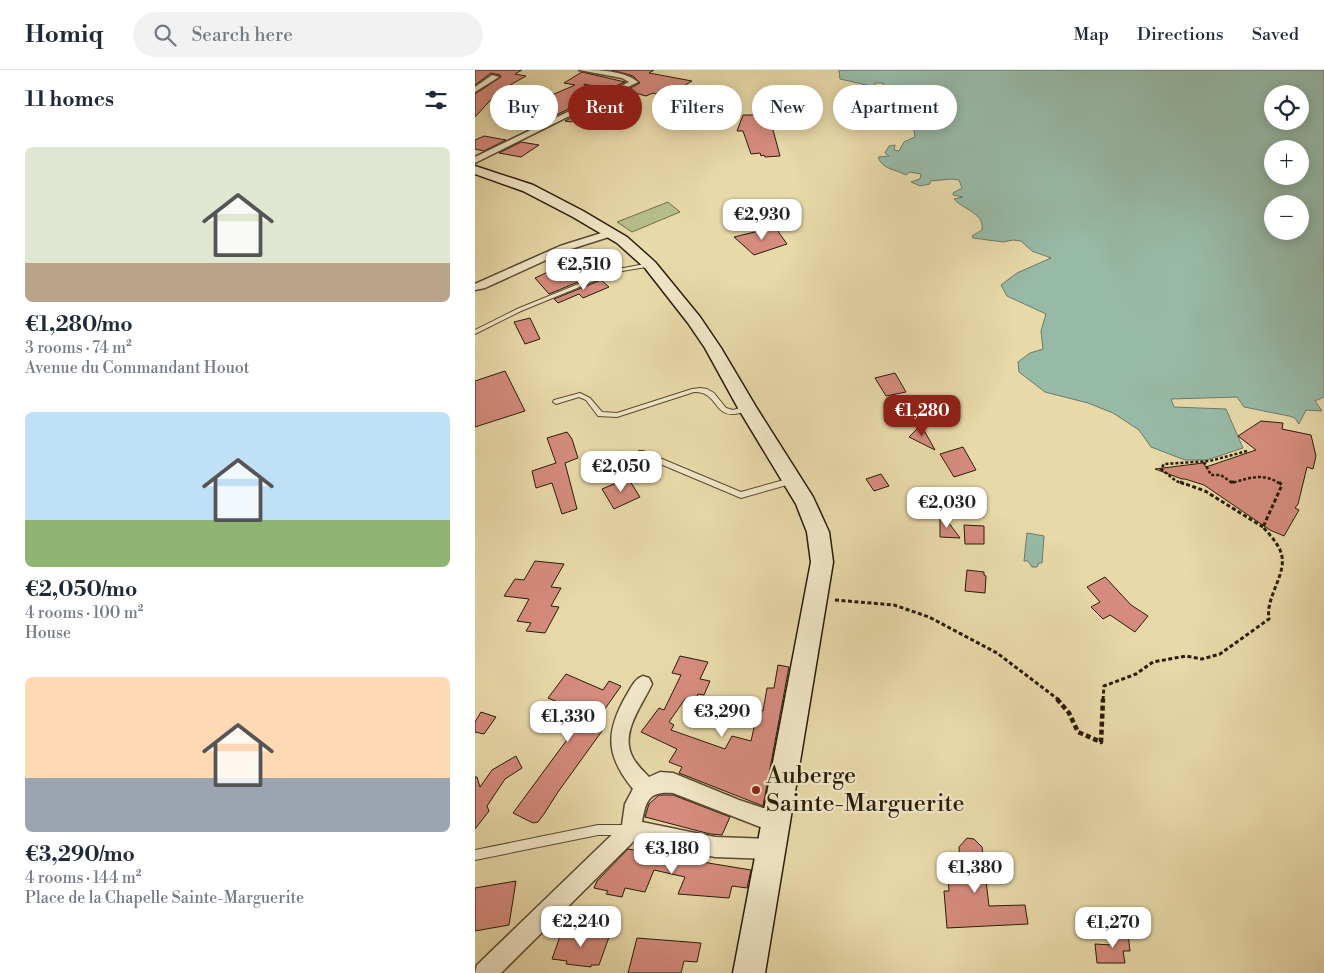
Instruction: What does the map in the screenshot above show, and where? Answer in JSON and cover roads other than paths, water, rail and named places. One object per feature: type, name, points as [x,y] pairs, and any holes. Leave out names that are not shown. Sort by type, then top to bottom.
[{"type":"main road","points":[[475,168],[528,188],[605,230],[635,250],[650,265],[694,320],[713,348],[815,520],[819,532],[822,562],[817,598],[749,973]]},
{"type":"street","points":[[583,70],[624,76],[634,82],[628,85]]},
{"type":"street","points":[[475,80],[492,80],[475,90]]},
{"type":"street","points":[[475,168],[568,118]]},
{"type":"street","points":[[475,282],[605,230]]},
{"type":"street","points":[[475,287],[605,230]]},
{"type":"street","points":[[643,684],[621,723],[619,735],[621,752],[626,764],[645,788]]},
{"type":"street","points":[[485,973],[631,830],[635,804],[645,788],[660,782],[673,783],[739,810],[763,818],[776,818]]},
{"type":"street","points":[[631,830],[715,847],[770,849]]},
{"type":"lane","points":[[475,332],[519,310],[615,271],[650,265]]},
{"type":"lane","points":[[556,402],[580,395],[588,399],[600,414],[617,415],[693,390],[703,389],[709,392],[724,410],[733,412],[747,408]]},
{"type":"lane","points":[[641,453],[741,495],[793,480]]},
{"type":"lane","points":[[475,855],[598,830],[631,830]]},
{"type":"place","name":"Auberge Sainte-Marguerite","points":[[756,790]]}]
